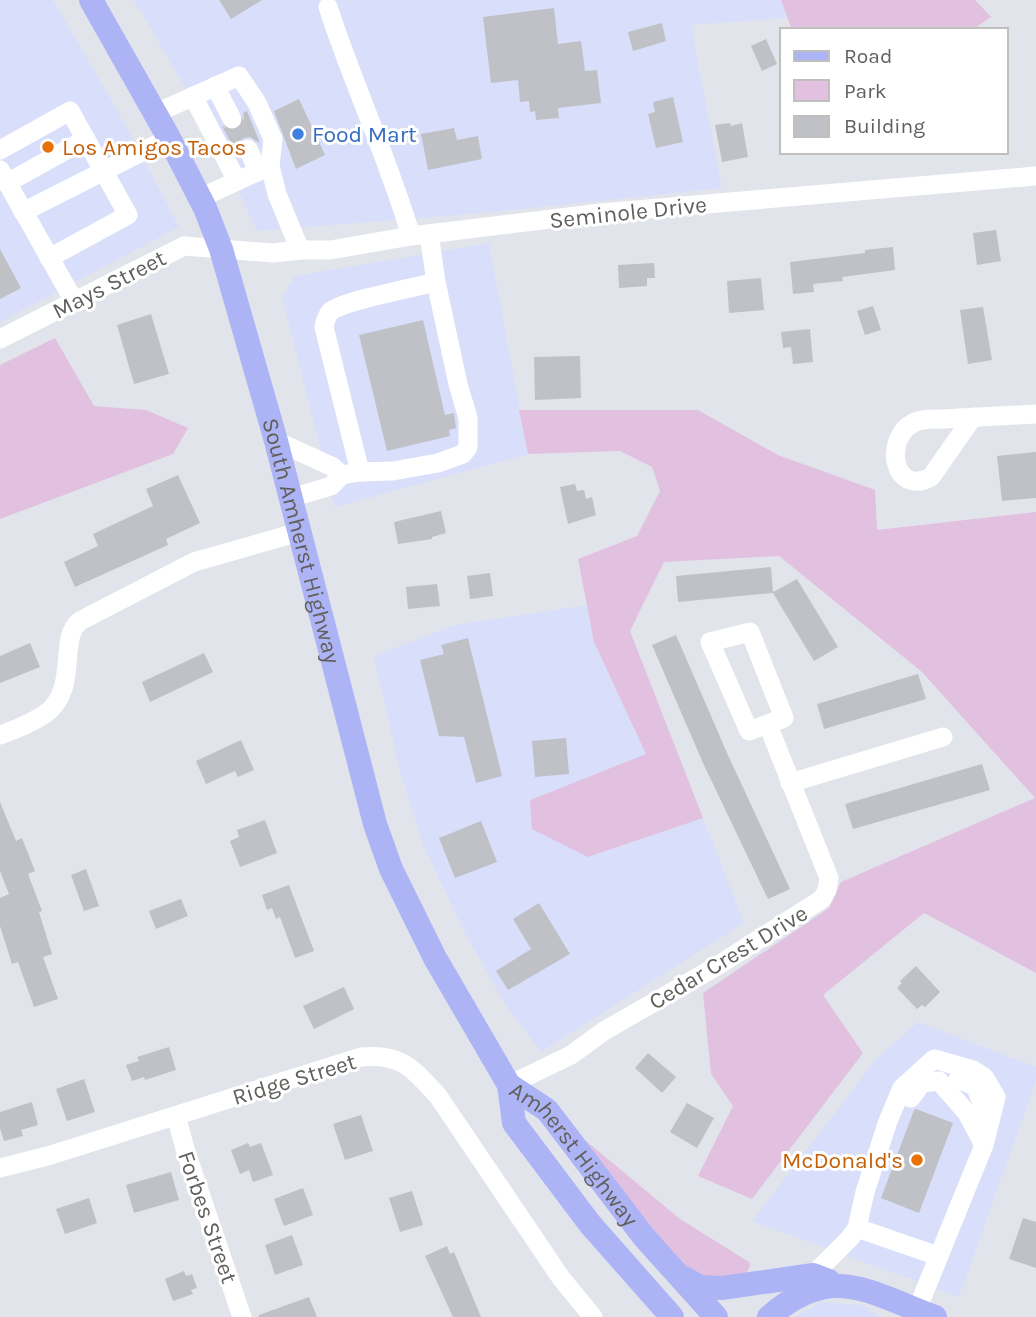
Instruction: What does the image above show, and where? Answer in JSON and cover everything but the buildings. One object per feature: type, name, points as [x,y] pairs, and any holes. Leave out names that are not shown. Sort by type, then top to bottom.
[{"type":"main road","name":"South Amherst Highway","points":[[91,0],[156,113],[200,198],[221,249],[276,441],[375,824],[391,869],[435,958],[509,1085]]},
{"type":"main road","name":"Amherst Highway","points":[[509,1085],[547,1110],[602,1184],[716,1317]]},
{"type":"main road","name":"Amherst Highway","points":[[509,1085],[514,1123],[590,1224],[671,1317]]},
{"type":"main road","points":[[674,1271],[700,1287],[811,1282],[858,1287],[926,1314]]},
{"type":"main road","points":[[769,1317],[811,1282]]},
{"type":"street","points":[[276,441],[351,473],[393,471],[438,463],[463,454],[468,447],[468,418],[436,282],[420,235],[396,185],[342,50],[328,7]]},
{"type":"street","points":[[156,113],[239,75],[257,103],[273,139],[264,168],[200,198]]},
{"type":"street","points":[[215,86],[232,119]]},
{"type":"street","points":[[193,96],[237,181]]},
{"type":"street","points":[[0,150],[70,111],[128,215],[49,258]]},
{"type":"street","points":[[23,212],[169,138]]},
{"type":"street","points":[[74,302],[3,176],[86,139]]},
{"type":"street","points":[[248,149],[264,168],[300,250]]},
{"type":"street","name":"Seminole Drive","points":[[221,249],[273,253],[330,250],[420,235],[607,213],[1036,176]]},
{"type":"street","name":"Mays Street","points":[[0,339],[184,247],[221,249]]},
{"type":"street","points":[[351,473],[324,327],[328,314],[334,309],[354,303],[436,282]]},
{"type":"street","points":[[973,417],[1036,414]]},
{"type":"street","points":[[291,498],[331,486],[351,473]]},
{"type":"street","points":[[0,735],[45,714],[57,701],[65,685],[71,634],[80,621],[194,562],[299,531]]},
{"type":"street","points":[[750,632],[784,718],[768,725],[749,731],[710,642],[750,632]]},
{"type":"street","name":"Cedar Crest Drive","points":[[509,1085],[571,1055],[604,1031],[717,966],[822,899],[829,878],[768,725]]},
{"type":"street","points":[[790,783],[943,737]]},
{"type":"street","name":"Ridge Street","points":[[0,1168],[51,1155],[361,1057],[376,1056],[400,1061],[420,1076],[438,1096],[561,1278],[593,1317]]},
{"type":"street","points":[[811,1282],[857,1228],[888,1121],[902,1088],[934,1059],[973,1070],[984,1077],[996,1097],[938,1256],[926,1314]]},
{"type":"street","points":[[862,1206],[877,1194],[910,1099],[922,1083],[939,1081],[967,1113],[980,1138]]},
{"type":"street","name":"Forbes Street","points":[[176,1116],[242,1317]]},
{"type":"street","points":[[857,1228],[938,1256]]},
{"type":"shaded area","points":[[0,0],[53,0],[120,115],[179,227],[0,322]]},
{"type":"shaded area","points":[[134,0],[781,0],[787,18],[691,25],[722,188],[483,213],[257,231],[227,166]]},
{"type":"shaded area","points":[[489,243],[528,454],[335,507],[282,297],[295,276]]},
{"type":"shaded area","points":[[587,605],[594,642],[647,755],[530,800],[588,857],[703,818],[744,923],[541,1052],[505,1004],[465,933],[423,845],[400,771],[374,656],[455,625]]},
{"type":"shaded area","points":[[918,1022],[1036,1067],[1036,1081],[959,1297],[752,1221],[877,1058]]},
{"type":"shaded area","points":[[822,1302],[862,1305],[881,1317],[794,1317]]},
{"type":"green space","points":[[781,0],[975,0],[991,17],[975,28],[791,28]]},
{"type":"green space","points":[[55,338],[94,406],[146,410],[188,428],[173,454],[0,519],[0,365]]},
{"type":"green space","points":[[519,410],[698,410],[778,455],[875,490],[877,530],[1036,512],[1036,973],[924,913],[823,995],[863,1053],[752,1199],[698,1176],[733,1106],[711,1074],[703,993],[829,908],[841,882],[1035,798],[922,672],[779,556],[664,562],[630,631],[703,818],[588,857],[532,829],[530,800],[646,754],[594,642],[578,559],[637,536],[660,491],[652,467],[620,451],[528,454]]},
{"type":"green space","points":[[585,1140],[680,1219],[749,1262],[746,1274],[739,1279],[693,1276],[650,1226]]},
{"type":"tunnel","points":[[232,119],[248,149]]},
{"type":"place","name":"Food Mart","points":[[298,134]]},
{"type":"place","name":"Los Amigos Tacos","points":[[48,147]]},
{"type":"place","name":"McDonald's","points":[[917,1160]]}]
